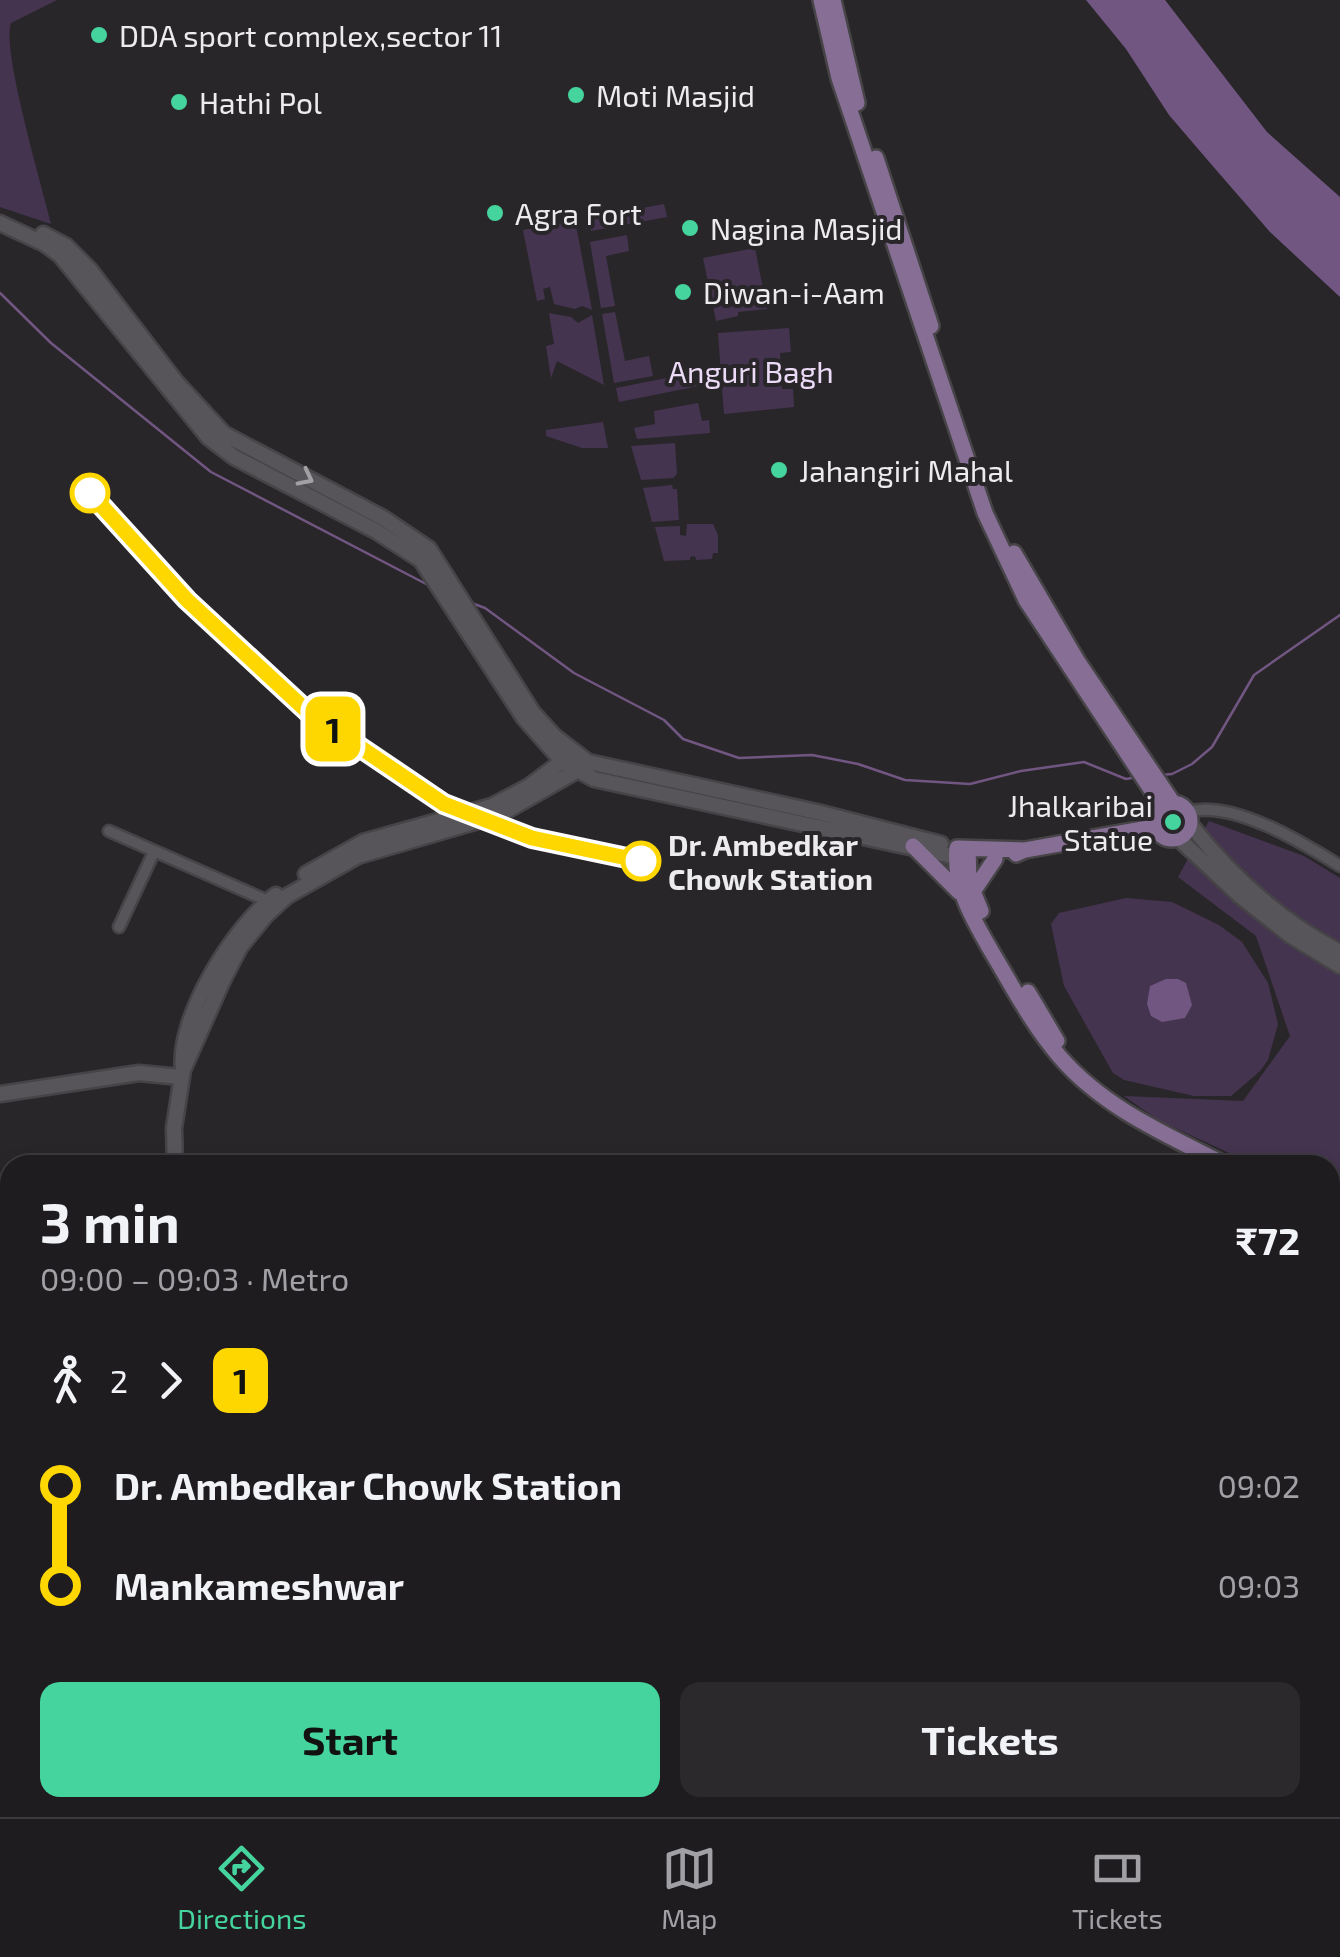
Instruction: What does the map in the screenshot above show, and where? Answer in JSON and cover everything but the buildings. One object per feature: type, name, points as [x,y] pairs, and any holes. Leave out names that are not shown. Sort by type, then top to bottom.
[{"type":"main road","points":[[821,0],[838,78],[985,513],[1026,600],[1167,805],[1188,818],[1250,890],[1290,922],[1340,952]]},
{"type":"main road","points":[[833,0],[858,109],[988,496],[1029,580],[1139,765]]},
{"type":"main road","points":[[0,214],[66,246],[90,270],[220,438]]},
{"type":"main road","points":[[0,222],[45,244],[60,256],[198,426],[429,550],[439,574],[539,736],[545,755],[538,780]]},
{"type":"main road","points":[[487,653],[568,758]]},
{"type":"main road","points":[[539,736],[602,780],[913,846],[994,858],[1154,827]]},
{"type":"main road","points":[[175,1155],[181,1054],[206,988],[249,919],[268,901],[362,842],[492,806],[568,758]]},
{"type":"main road","points":[[182,1073],[240,948],[287,896],[358,856],[489,818],[534,798],[582,767],[836,816],[962,853],[1025,850]]},
{"type":"main road","points":[[534,798],[602,780]]},
{"type":"main road","points":[[1167,805],[1154,815],[1154,827],[1161,836],[1178,838],[1191,847],[1240,896],[1291,936],[1340,966]]},
{"type":"main road","points":[[1178,838],[1188,818]]},
{"type":"main road","points":[[913,846],[967,894],[1072,1071],[1139,1121],[1206,1155]]},
{"type":"main road","points":[[962,853],[967,894]]},
{"type":"main road","points":[[967,894],[994,858]]},
{"type":"main road","points":[[0,1094],[138,1073],[182,1073]]},
{"type":"street","points":[[1188,818],[1218,810],[1272,828],[1340,866]]},
{"type":"street","points":[[110,832],[268,901]]},
{"type":"street","points":[[119,927],[154,852]]},
{"type":"green space","points":[[0,0],[57,0],[11,23],[10,38],[17,89],[51,224],[0,207]]},
{"type":"green space","points":[[664,204],[667,217],[591,231],[588,218]]},
{"type":"green space","points":[[575,220],[592,310],[554,304],[550,287],[543,289],[545,299],[537,301],[523,230]]},
{"type":"green space","points":[[627,235],[629,251],[606,256],[615,306],[601,308],[590,242]]},
{"type":"green space","points":[[755,248],[767,309],[738,312],[738,316],[716,321],[703,258]]},
{"type":"green space","points":[[615,312],[625,361],[649,356],[653,376],[614,383],[602,314]]},
{"type":"green space","points":[[549,313],[571,317],[578,323],[592,315],[604,385],[557,361],[551,378],[546,346],[554,344]]},
{"type":"green space","name":"Anguri Bagh","points":[[789,328],[791,352],[780,353],[782,389],[793,389],[794,407],[724,414],[718,333]]},
{"type":"green space","points":[[697,372],[699,386],[619,402],[616,388]]},
{"type":"green space","points":[[698,403],[702,421],[709,420],[710,433],[637,439],[634,428],[655,424],[654,411]]},
{"type":"green space","points":[[603,422],[608,448],[582,448],[546,436],[546,430]]},
{"type":"green space","points":[[675,443],[677,474],[673,478],[641,480],[631,446]]},
{"type":"green space","points":[[672,485],[677,489],[679,520],[652,522],[643,488]]},
{"type":"green space","points":[[687,524],[713,524],[718,535],[718,553],[713,553],[712,559],[696,560],[695,556],[690,560],[664,561],[655,527],[680,526],[680,535],[686,536]]},
{"type":"green space","points":[[1209,821],[1304,856],[1340,878],[1340,1155],[1233,1155],[1158,1120],[1124,1096],[1243,1101],[1290,1036],[1256,936],[1178,877]]},
{"type":"green space","points":[[1126,898],[1172,902],[1219,925],[1242,942],[1268,983],[1278,1024],[1268,1060],[1231,1096],[1194,1096],[1124,1080],[1113,1073],[1064,986],[1051,924],[1059,913]]},
{"type":"shaded area","points":[[1086,0],[1165,0],[1267,132],[1340,197],[1340,297],[1270,232],[1169,115],[1126,49]]},
{"type":"shaded area","points":[[1166,979],[1186,983],[1192,1005],[1185,1018],[1162,1022],[1151,1016],[1147,1004],[1150,986]]},
{"type":"waterway","points":[[0,293],[51,343],[211,472],[430,586]]},
{"type":"waterway","points":[[469,602],[485,608],[574,673],[664,720],[683,739],[739,758],[812,755],[858,764],[905,780],[970,784],[1021,771],[1084,762],[1126,779],[1137,777]]},
{"type":"waterway","points":[[1160,775],[1192,764],[1212,747],[1254,675],[1340,615]]},
{"type":"metro line","name":"1","points":[[90,493],[187,600],[308,712],[444,804],[532,838],[641,861]]},
{"type":"place","name":"DDA sport complex,sector 11","points":[[99,35]]},
{"type":"place","name":"Moti Masjid","points":[[576,95]]},
{"type":"place","name":"Hathi Pol","points":[[179,102]]},
{"type":"place","name":"Agra Fort","points":[[495,213]]},
{"type":"place","name":"Nagina Masjid","points":[[690,228]]},
{"type":"place","name":"Diwan-i-Aam","points":[[683,292]]},
{"type":"place","name":"Jahangiri Mahal","points":[[779,470]]},
{"type":"place","name":"Jhalkaribai Statue","points":[[1173,822]]},
{"type":"place","name":"Dr. Ambedkar Chowk Station","points":[[641,861]]}]
